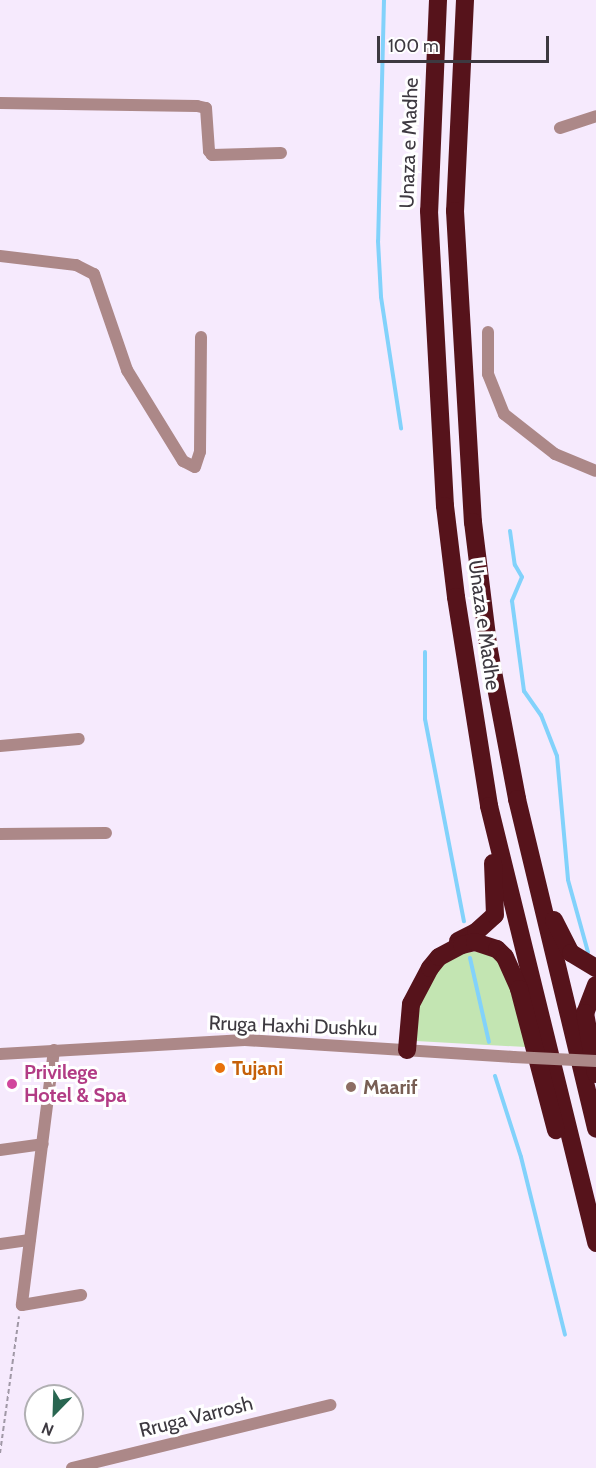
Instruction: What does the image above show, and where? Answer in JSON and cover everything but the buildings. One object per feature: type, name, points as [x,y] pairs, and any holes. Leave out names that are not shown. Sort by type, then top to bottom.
[{"type":"highway","name":"Unaza e Madhe","points":[[438,0],[429,211],[445,506],[489,806],[594,1237]]},
{"type":"highway","name":"Unaza e Madhe","points":[[465,0],[455,211],[460,342],[475,544],[488,645],[517,799],[596,1129]]},
{"type":"highway","points":[[517,799],[559,933],[575,956],[596,968]]},
{"type":"highway","points":[[401,1049],[409,995],[432,958],[476,932],[495,915],[489,806]]},
{"type":"highway","points":[[401,1049],[411,1004],[439,957],[476,942],[487,944],[505,957],[519,989],[572,1191],[594,1237]]},
{"type":"highway","points":[[596,985],[587,1000],[585,1028],[596,1074]]},
{"type":"street","points":[[0,103],[197,106],[206,108],[212,155],[281,153]]},
{"type":"street","points":[[560,128],[596,116]]},
{"type":"street","points":[[0,256],[76,265],[94,274],[128,370],[183,461],[195,467],[200,452],[201,338]]},
{"type":"street","points":[[488,332],[488,374],[504,414],[555,454],[596,471]]},
{"type":"street","points":[[0,746],[79,739]]},
{"type":"street","points":[[0,834],[106,833]]},
{"type":"street","name":"Rruga Haxhi Dushku","points":[[0,1054],[245,1040],[596,1061]]},
{"type":"street","points":[[54,1050],[22,1305],[81,1295]]},
{"type":"street","points":[[0,1149],[43,1144]]},
{"type":"street","points":[[0,1244],[30,1240]]},
{"type":"street","name":"Rruga Varrosh","points":[[72,1468],[330,1405]]},
{"type":"path","points":[[0,1453],[22,1305]]},
{"type":"green space","points":[[486,950],[504,967],[526,1047],[416,1041],[415,1003],[450,955]]},
{"type":"waterway","points":[[384,0],[378,241],[381,297],[401,428]]},
{"type":"waterway","points":[[510,531],[515,565],[522,577],[512,601],[524,691],[541,715],[557,756],[568,880],[588,952]]},
{"type":"waterway","points":[[425,652],[425,719],[464,921]]},
{"type":"waterway","points":[[470,958],[489,1042]]},
{"type":"waterway","points":[[495,1076],[521,1157],[565,1335]]},
{"type":"place","name":"Tujani","points":[[220,1068]]},
{"type":"place","name":"Privilege Hotel & Spa","points":[[12,1084]]},
{"type":"place","name":"Maarif","points":[[351,1087]]}]
